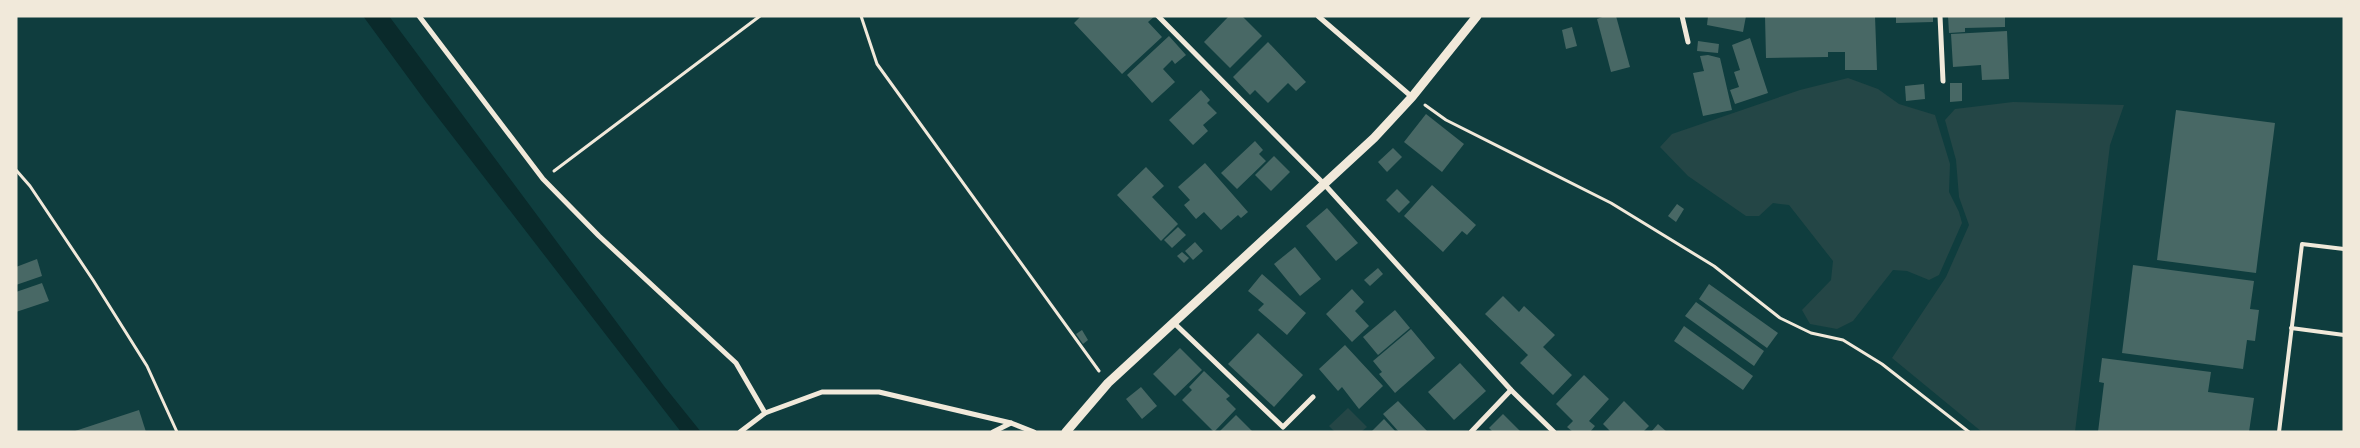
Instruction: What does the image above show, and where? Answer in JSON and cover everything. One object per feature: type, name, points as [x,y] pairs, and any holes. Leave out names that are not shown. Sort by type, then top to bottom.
[{"type":"street","points":[[419,16],[543,179],[599,236],[736,363],[765,413]]},
{"type":"street","points":[[1158,16],[1325,185],[1511,390],[1554,432]]},
{"type":"street","points":[[1318,16],[1412,97]]},
{"type":"street","points":[[1066,432],[1108,383],[1374,138],[1412,97],[1477,16]]},
{"type":"street","points":[[1682,16],[1688,42]]},
{"type":"street","points":[[1940,16],[1942,81]]},
{"type":"street","points":[[1173,322],[1282,427],[1314,397]]},
{"type":"street","points":[[1471,432],[1511,390]]},
{"type":"street","points":[[740,432],[765,413],[822,392],[879,392],[1012,423],[1034,432]]},
{"type":"street","points":[[993,432],[1012,423]]},
{"type":"lane","points":[[2279,432],[2302,244],[2344,249]]},
{"type":"lane","points":[[2291,328],[2344,335]]},
{"type":"path","points":[[543,179],[760,16]]},
{"type":"path","points":[[861,16],[877,64],[1108,383]]},
{"type":"path","points":[[1412,97],[1446,120],[1611,203],[1714,266],[1780,318],[1811,333],[1844,340],[1882,364],[1969,432]]},
{"type":"path","points":[[16,170],[88,273],[147,366],[177,432]]},
{"type":"shaded area","points":[[363,16],[389,16],[664,386],[701,432],[681,432],[426,102]]},
{"type":"shaded area","points":[[1848,78],[1878,89],[1899,104],[1935,115],[1950,164],[1949,192],[1962,223],[1939,275],[1929,280],[1907,271],[1893,270],[1853,321],[1837,329],[1810,324],[1802,310],[1831,280],[1833,261],[1789,205],[1773,203],[1759,216],[1746,216],[1688,176],[1660,147],[1672,134],[1800,90]]},
{"type":"shaded area","points":[[2013,102],[2124,105],[2110,145],[2075,432],[1982,432],[1892,358],[1946,277],[1969,225],[1959,197],[1956,160],[1945,120],[1955,109]]},
{"type":"shaded area","points":[[1348,408],[1367,427],[1361,432],[1335,432],[1329,426]]},
{"type":"building","points":[[1081,16],[1155,16],[1148,22],[1162,37],[1122,74],[1074,23]]},
{"type":"building","points":[[1229,16],[1242,16],[1262,36],[1230,68],[1204,42]]},
{"type":"building","points":[[1605,16],[1616,16],[1630,67],[1611,72],[1597,19]]},
{"type":"building","points":[[1708,16],[1746,16],[1743,32],[1707,25]]},
{"type":"building","points":[[1765,16],[1875,16],[1877,70],[1845,70],[1845,52],[1828,52],[1828,57],[1766,58]]},
{"type":"building","points":[[1896,16],[1933,16],[1933,22],[1896,23]]},
{"type":"building","points":[[1948,16],[2005,16],[2005,27],[1965,28],[1965,32],[1949,33]]},
{"type":"building","points":[[1572,27],[1577,46],[1566,49],[1562,30]]},
{"type":"building","points":[[2007,31],[2009,79],[1982,80],[1981,65],[1953,67],[1951,34]]},
{"type":"building","points":[[1169,36],[1186,55],[1175,64],[1172,60],[1163,69],[1175,82],[1152,103],[1127,75]]},
{"type":"building","points":[[1750,38],[1768,93],[1735,104],[1730,90],[1739,87],[1734,72],[1740,70],[1732,45]]},
{"type":"building","points":[[1698,41],[1719,44],[1718,53],[1697,51]]},
{"type":"building","points":[[1268,42],[1306,82],[1296,91],[1288,83],[1268,103],[1255,90],[1250,95],[1233,77]]},
{"type":"building","points":[[1708,55],[1720,58],[1732,110],[1703,116],[1693,73],[1704,71],[1700,56]]},
{"type":"building","points":[[1950,83],[1962,83],[1962,101],[1950,102]]},
{"type":"building","points":[[1924,84],[1925,99],[1906,101],[1905,86]]},
{"type":"building","points":[[1201,90],[1210,100],[1207,103],[1217,113],[1203,125],[1208,131],[1193,145],[1169,120]]},
{"type":"building","points":[[2176,110],[2275,123],[2256,273],[2157,260]]},
{"type":"building","points":[[1426,114],[1464,144],[1442,172],[1404,142]]},
{"type":"building","points":[[1255,141],[1263,150],[1259,154],[1266,161],[1237,189],[1221,173]]},
{"type":"building","points":[[1393,148],[1402,157],[1387,172],[1378,162]]},
{"type":"building","points":[[1274,156],[1290,172],[1271,191],[1255,175]]},
{"type":"building","points":[[1205,163],[1248,212],[1241,218],[1238,215],[1221,230],[1204,212],[1196,219],[1184,205],[1190,200],[1178,187]]},
{"type":"building","points":[[1146,167],[1164,186],[1152,197],[1178,224],[1161,241],[1117,195]]},
{"type":"building","points":[[1432,185],[1476,225],[1467,235],[1462,231],[1443,252],[1404,216]]},
{"type":"building","points":[[1397,189],[1410,202],[1399,213],[1386,200]]},
{"type":"building","points":[[1677,204],[1684,209],[1676,222],[1668,216]]},
{"type":"building","points":[[1327,208],[1358,243],[1336,261],[1306,226]]},
{"type":"building","points":[[1178,227],[1186,235],[1172,248],[1164,240]]},
{"type":"building","points":[[1195,242],[1203,251],[1193,260],[1185,251]]},
{"type":"building","points":[[1295,247],[1321,279],[1300,296],[1274,264]]},
{"type":"building","points":[[1182,252],[1189,258],[1184,263],[1177,256]]},
{"type":"building","points":[[37,259],[42,276],[16,285],[16,267]]},
{"type":"building","points":[[2133,265],[2254,281],[2250,309],[2259,310],[2255,341],[2247,340],[2243,369],[2122,353]]},
{"type":"building","points":[[1378,268],[1383,274],[1370,286],[1364,280]]},
{"type":"building","points":[[1262,274],[1306,313],[1287,335],[1258,310],[1264,304],[1248,291]]},
{"type":"building","points":[[42,283],[49,301],[16,312],[16,292]]},
{"type":"building","points":[[1709,284],[1778,333],[1767,348],[1699,299]]},
{"type":"building","points":[[1352,289],[1364,302],[1355,311],[1369,326],[1352,342],[1326,314]]},
{"type":"building","points":[[1503,296],[1519,312],[1524,306],[1555,335],[1543,347],[1572,375],[1553,395],[1520,363],[1528,355],[1485,314]]},
{"type":"building","points":[[1696,302],[1764,351],[1754,366],[1685,316]]},
{"type":"building","points":[[1395,310],[1410,328],[1378,355],[1363,337]]},
{"type":"building","points":[[1684,326],[1753,376],[1743,390],[1674,341]]},
{"type":"building","points":[[1411,329],[1435,358],[1395,393],[1379,374],[1382,372],[1373,361]]},
{"type":"building","points":[[1082,330],[1088,340],[1083,344],[1076,334]]},
{"type":"building","points":[[1258,333],[1303,375],[1274,407],[1228,364]]},
{"type":"building","points":[[1345,345],[1383,386],[1359,409],[1342,387],[1338,391],[1319,369]]},
{"type":"building","points":[[1180,348],[1202,370],[1175,396],[1153,374]]},
{"type":"building","points":[[2102,358],[2211,372],[2208,392],[2254,398],[2249,432],[2098,432],[2104,383],[2099,382]]},
{"type":"building","points":[[1460,363],[1486,391],[1454,420],[1428,392]]},
{"type":"building","points":[[1204,371],[1230,396],[1226,399],[1236,409],[1214,432],[1182,400],[1192,390],[1189,387]]},
{"type":"building","points":[[1584,375],[1609,399],[1589,421],[1595,426],[1590,432],[1573,432],[1567,427],[1573,421],[1556,404]]},
{"type":"building","points":[[1141,387],[1157,406],[1142,419],[1126,399]]},
{"type":"building","points":[[1398,401],[1428,432],[1399,432],[1383,414]]},
{"type":"building","points":[[1624,401],[1649,426],[1643,432],[1611,432],[1603,424]]},
{"type":"building","points":[[139,410],[146,432],[75,432],[75,431]]},
{"type":"building","points":[[1503,414],[1521,432],[1493,432],[1489,428]]},
{"type":"building","points":[[1236,415],[1253,432],[1219,432]]},
{"type":"building","points":[[1384,419],[1396,432],[1371,432]]},
{"type":"building","points":[[1658,424],[1667,432],[1651,432]]}]
